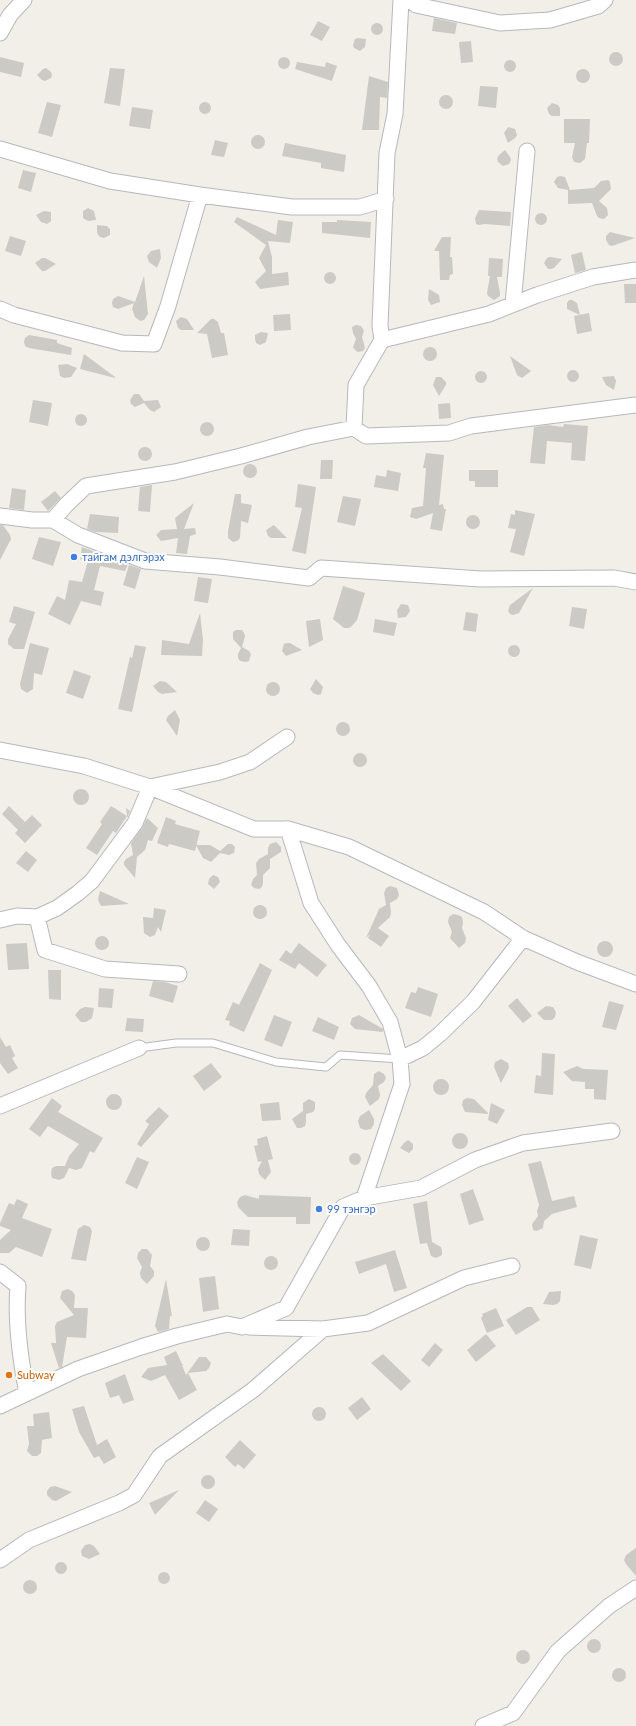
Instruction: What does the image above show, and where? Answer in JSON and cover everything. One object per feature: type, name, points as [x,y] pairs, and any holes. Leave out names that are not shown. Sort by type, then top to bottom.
[{"type":"street","points":[[0,34],[10,15],[24,0]]},
{"type":"street","points":[[354,428],[356,385],[382,340],[380,326],[387,154],[395,114],[401,0]]},
{"type":"street","points":[[410,0],[416,4],[500,23],[550,20],[598,6],[605,0]]},
{"type":"street","points":[[0,149],[110,181],[292,207],[360,207],[386,199]]},
{"type":"street","points":[[513,304],[527,151]]},
{"type":"street","points":[[0,309],[14,315],[122,343],[154,344],[168,306],[200,195]]},
{"type":"street","points":[[382,340],[489,314],[513,304],[593,277],[636,270]]},
{"type":"street","points":[[54,520],[66,505],[86,486],[175,472],[241,456],[308,437],[354,428],[366,436],[449,433],[471,426],[636,405]]},
{"type":"street","points":[[0,516],[32,520],[54,520],[78,535],[145,561],[220,567],[309,578],[321,568],[481,579],[614,578],[636,582]]},
{"type":"street","points":[[150,787],[220,772],[250,762],[287,737]]},
{"type":"street","points":[[0,750],[84,766],[150,787],[254,829],[288,829],[349,847],[484,912],[523,938],[577,962],[636,984]]},
{"type":"street","points":[[0,920],[17,916],[37,917],[57,908],[92,881],[135,823],[150,787]]},
{"type":"street","points":[[288,829],[312,903],[338,946],[369,986],[390,1022],[400,1059],[402,1084],[364,1198]]},
{"type":"street","points":[[37,917],[45,950],[105,968],[179,974]]},
{"type":"street","points":[[400,1059],[423,1048],[474,1002],[523,938]]},
{"type":"street","points":[[0,1106],[139,1048]]},
{"type":"street","points":[[242,1327],[286,1308],[343,1207],[364,1198],[421,1188],[475,1160],[523,1143],[612,1131]]},
{"type":"street","points":[[0,1406],[78,1370],[141,1347],[177,1336],[227,1324],[242,1327],[323,1329],[368,1323],[464,1278],[512,1266]]},
{"type":"street","points":[[0,1272],[18,1286],[16,1311],[21,1366],[27,1393]]},
{"type":"street","points":[[0,1560],[29,1540],[119,1503],[134,1495],[160,1456],[252,1390],[323,1329]]},
{"type":"street","points":[[483,1726],[513,1713],[558,1650],[609,1606],[636,1588]]},
{"type":"lane","points":[[139,1048],[176,1043],[213,1043],[276,1062],[326,1067],[340,1055],[400,1059]]},
{"type":"building","points":[[434,18],[457,23],[455,34],[432,31]]},
{"type":"building","points":[[318,21],[330,27],[322,41],[310,35]]},
{"type":"building","points":[[375,23],[379,23],[383,29],[379,35],[375,35],[371,31],[371,27]]},
{"type":"building","points":[[355,39],[366,39],[365,47],[360,51],[354,48],[353,45]]},
{"type":"building","points":[[471,41],[473,62],[461,63],[459,42]]},
{"type":"building","points":[[613,52],[619,52],[623,56],[623,62],[619,66],[613,66],[609,62],[609,56]]},
{"type":"building","points":[[0,57],[24,63],[21,77],[0,72]]},
{"type":"building","points":[[282,57],[286,57],[290,63],[286,69],[282,69],[278,65],[278,61]]},
{"type":"building","points":[[512,60],[515,61],[515,71],[508,72],[505,71],[504,64],[505,61]]},
{"type":"building","points":[[297,62],[325,67],[326,62],[337,66],[332,81],[295,69]]},
{"type":"building","points":[[46,68],[52,75],[51,78],[45,81],[37,75]]},
{"type":"building","points":[[110,68],[125,69],[120,106],[104,103]]},
{"type":"building","points":[[583,69],[588,71],[590,76],[588,81],[583,83],[578,81],[576,76],[578,71]]},
{"type":"building","points":[[369,76],[388,82],[387,98],[380,97],[379,130],[362,130]]},
{"type":"building","points":[[480,86],[498,87],[496,108],[478,106]]},
{"type":"building","points":[[443,95],[449,95],[453,99],[453,105],[449,109],[443,109],[439,105],[439,99]]},
{"type":"building","points":[[47,102],[61,105],[52,137],[38,133]]},
{"type":"building","points":[[203,102],[207,102],[211,108],[207,114],[203,114],[199,110],[199,106]]},
{"type":"building","points":[[552,103],[558,105],[560,108],[560,116],[552,116],[549,114],[547,108]]},
{"type":"building","points":[[132,107],[153,110],[150,129],[129,126]]},
{"type":"building","points":[[564,119],[590,119],[589,143],[587,143],[585,159],[580,163],[574,162],[572,157],[575,143],[564,143]]},
{"type":"building","points":[[508,127],[515,129],[517,135],[508,143],[504,133]]},
{"type":"building","points":[[258,135],[263,137],[265,142],[263,147],[258,149],[253,147],[251,142],[253,137]]},
{"type":"building","points":[[215,140],[228,143],[224,157],[211,155]]},
{"type":"building","points":[[285,143],[346,155],[344,172],[321,168],[321,163],[282,156]]},
{"type":"building","points":[[505,150],[511,160],[509,164],[503,166],[497,159]]},
{"type":"building","points":[[23,170],[36,173],[31,192],[18,188]]},
{"type":"building","points":[[557,177],[565,177],[570,190],[594,188],[601,181],[608,180],[610,182],[611,189],[599,201],[607,208],[608,215],[604,219],[599,218],[592,203],[568,204],[568,190],[558,188],[554,182]]},
{"type":"building","points":[[88,208],[94,211],[96,220],[88,221],[83,218],[83,211]]},
{"type":"building","points":[[479,210],[511,212],[510,226],[476,224],[475,218]]},
{"type":"building","points":[[44,211],[51,212],[51,221],[47,224],[41,222],[36,215]]},
{"type":"building","points":[[539,213],[543,213],[547,219],[543,225],[539,225],[535,221],[535,217]]},
{"type":"building","points":[[237,217],[276,235],[278,220],[293,222],[290,243],[268,241],[272,257],[272,274],[288,272],[289,285],[260,289],[255,282],[266,271],[259,258],[266,245],[234,222]]},
{"type":"building","points":[[337,220],[371,222],[370,238],[322,233],[322,222],[337,222]]},
{"type":"building","points":[[97,225],[107,226],[110,229],[110,235],[104,238],[100,237],[97,233]]},
{"type":"building","points":[[610,232],[635,238],[612,246],[609,245],[606,240],[606,236]]},
{"type":"building","points":[[10,236],[26,241],[21,256],[5,251]]},
{"type":"building","points":[[442,237],[451,237],[450,257],[452,257],[453,274],[450,275],[449,280],[440,280],[439,251],[434,251]]},
{"type":"building","points":[[160,249],[161,258],[157,268],[149,262],[147,256],[151,251]]},
{"type":"building","points":[[582,252],[586,270],[575,273],[571,255]]},
{"type":"building","points":[[42,258],[56,264],[45,271],[42,271],[35,263]]},
{"type":"building","points":[[489,258],[503,259],[502,277],[497,277],[500,296],[494,300],[488,296],[487,293],[490,276],[488,276]]},
{"type":"building","points":[[547,258],[562,259],[554,268],[548,269],[544,263]]},
{"type":"building","points":[[332,272],[335,273],[335,283],[328,284],[325,283],[324,276],[325,273]]},
{"type":"building","points":[[144,276],[148,314],[144,320],[140,321],[135,317],[132,309],[134,303],[118,309],[113,307],[112,303],[113,299],[118,296],[135,302]]},
{"type":"building","points":[[624,284],[636,284],[636,303],[625,303]]},
{"type":"building","points":[[429,289],[439,295],[440,302],[431,305],[428,300]]},
{"type":"building","points":[[569,300],[577,303],[580,315],[567,309],[567,303]]},
{"type":"building","points":[[589,313],[592,331],[577,334],[574,316]]},
{"type":"building","points":[[290,314],[291,330],[274,331],[273,315]]},
{"type":"building","points":[[181,317],[187,319],[194,330],[181,330],[178,328],[176,321]]},
{"type":"building","points":[[211,319],[218,322],[221,333],[224,333],[228,355],[212,358],[207,334],[197,333]]},
{"type":"building","points":[[356,325],[361,326],[364,331],[362,337],[365,348],[363,351],[358,352],[353,347],[356,339],[352,327]]},
{"type":"building","points":[[261,332],[268,333],[266,342],[260,345],[256,343],[255,335]]},
{"type":"building","points":[[29,335],[57,340],[57,343],[72,348],[71,355],[29,348],[25,346],[24,342],[25,338]]},
{"type":"building","points":[[430,347],[435,349],[437,354],[435,359],[430,361],[425,359],[423,354],[425,349]]},
{"type":"building","points":[[84,354],[115,377],[115,378],[80,369]]},
{"type":"building","points":[[510,356],[531,371],[522,378],[517,375]]},
{"type":"building","points":[[67,364],[77,368],[71,377],[64,378],[60,376],[58,365]]},
{"type":"building","points":[[571,370],[575,370],[579,376],[575,382],[571,382],[567,378],[567,374]]},
{"type":"building","points":[[483,371],[486,372],[486,382],[479,383],[476,382],[475,375],[476,372]]},
{"type":"building","points":[[614,376],[616,381],[614,390],[606,385],[602,377]]},
{"type":"building","points":[[436,377],[441,377],[446,382],[446,385],[439,396],[433,385]]},
{"type":"building","points":[[134,394],[139,394],[144,401],[158,400],[161,407],[154,412],[144,403],[135,407],[131,404],[130,400]]},
{"type":"building","points":[[33,400],[52,403],[48,426],[29,422]]},
{"type":"building","points":[[450,403],[451,418],[439,419],[438,404]]},
{"type":"building","points":[[79,414],[83,414],[87,420],[83,426],[79,426],[75,422],[75,418]]},
{"type":"building","points":[[204,422],[210,422],[214,426],[214,432],[210,436],[204,436],[200,432],[200,426]]},
{"type":"building","points":[[564,424],[588,426],[585,461],[571,460],[572,443],[547,441],[545,464],[530,463],[534,427],[548,425],[563,427]]},
{"type":"building","points":[[145,447],[150,449],[152,454],[150,459],[145,461],[140,459],[138,454],[140,449]]},
{"type":"building","points":[[426,453],[444,455],[439,505],[443,504],[444,509],[446,509],[442,531],[430,529],[433,513],[416,519],[410,517],[412,508],[423,506],[426,468],[423,468]]},
{"type":"building","points":[[321,460],[333,460],[332,479],[320,479]]},
{"type":"building","points":[[250,464],[255,466],[257,471],[255,476],[250,478],[245,476],[243,471],[245,466]]},
{"type":"building","points":[[387,470],[401,473],[398,491],[374,487],[376,475],[386,477]]},
{"type":"building","points":[[469,470],[498,470],[498,487],[475,487],[475,481],[469,481]]},
{"type":"building","points":[[298,484],[316,487],[306,554],[292,551],[302,508],[295,507]]},
{"type":"building","points":[[152,485],[150,512],[138,511],[140,487]]},
{"type":"building","points":[[12,488],[26,490],[24,510],[9,508]]},
{"type":"building","points":[[55,491],[61,498],[48,511],[41,502]]},
{"type":"building","points":[[235,494],[241,494],[241,503],[252,505],[248,523],[241,521],[240,538],[233,542],[228,538],[228,531]]},
{"type":"building","points":[[343,496],[361,499],[355,526],[337,522]]},
{"type":"building","points":[[194,503],[184,529],[195,528],[196,534],[190,536],[187,554],[176,553],[178,538],[161,541],[156,535],[161,530],[177,529],[175,518]]},
{"type":"building","points":[[515,510],[535,514],[524,556],[510,552],[516,529],[508,528],[511,514],[515,515]]},
{"type":"building","points":[[90,514],[119,517],[118,533],[96,532],[87,529]]},
{"type":"building","points":[[473,515],[478,517],[480,522],[478,527],[473,529],[468,527],[466,522],[468,517]]},
{"type":"building","points":[[0,525],[3,525],[11,539],[0,560]]},
{"type":"building","points":[[274,525],[287,538],[271,538],[268,536],[266,530]]},
{"type":"building","points":[[39,537],[61,542],[53,566],[32,559]]},
{"type":"building","points":[[82,547],[128,564],[125,571],[100,566],[94,590],[104,592],[101,606],[81,601],[70,625],[48,614],[57,596],[65,600],[69,580],[82,582],[88,561],[80,559]]},
{"type":"building","points":[[129,565],[141,569],[135,589],[123,585]]},
{"type":"building","points":[[198,577],[212,579],[208,603],[194,601]]},
{"type":"building","points":[[343,586],[365,593],[357,620],[351,627],[348,628],[344,628],[333,619]]},
{"type":"building","points":[[533,588],[519,613],[513,615],[510,614],[508,611],[510,605]]},
{"type":"building","points":[[401,604],[408,605],[410,611],[406,617],[398,618],[397,610]]},
{"type":"building","points":[[14,606],[35,612],[24,649],[14,649],[8,644],[8,639],[16,624],[9,622]]},
{"type":"building","points":[[572,607],[587,609],[584,629],[569,626]]},
{"type":"building","points":[[466,612],[478,614],[476,632],[463,630]]},
{"type":"building","points":[[200,613],[203,640],[202,656],[161,655],[162,640],[189,644]]},
{"type":"building","points":[[320,619],[323,640],[309,647],[306,621]]},
{"type":"building","points":[[375,619],[397,623],[394,636],[373,632]]},
{"type":"building","points":[[236,630],[242,630],[244,633],[245,636],[242,647],[251,654],[249,661],[240,661],[238,658],[241,648],[233,639],[233,632]]},
{"type":"building","points":[[30,643],[49,648],[42,675],[34,673],[33,689],[27,693],[21,689],[20,684]]},
{"type":"building","points":[[290,643],[302,650],[286,656],[282,651],[284,644]]},
{"type":"building","points":[[135,645],[146,647],[132,712],[118,709],[130,657],[132,658]]},
{"type":"building","points":[[516,645],[519,646],[519,656],[512,657],[509,656],[508,649],[509,646]]},
{"type":"building","points":[[74,670],[91,676],[83,699],[66,693]]},
{"type":"building","points":[[316,679],[323,687],[321,694],[318,695],[313,693],[310,689]]},
{"type":"building","points":[[160,681],[166,682],[177,692],[162,694],[158,692],[153,686]]},
{"type":"building","points":[[273,682],[278,684],[280,689],[278,694],[273,696],[268,694],[266,689],[268,684]]},
{"type":"building","points":[[175,710],[180,720],[177,736],[166,720]]},
{"type":"building","points":[[343,722],[348,724],[350,729],[348,734],[343,736],[338,734],[336,729],[338,724]]},
{"type":"building","points":[[360,753],[365,755],[367,760],[365,765],[360,767],[355,765],[353,760],[355,755]]},
{"type":"building","points":[[81,789],[88,794],[89,797],[84,804],[81,805],[74,800],[73,797],[78,790]]},
{"type":"building","points":[[9,806],[25,822],[32,815],[42,825],[25,843],[15,833],[18,830],[2,814]]},
{"type":"building","points":[[111,806],[127,816],[116,833],[113,831],[97,855],[86,848],[102,824],[100,822]]},
{"type":"building","points":[[126,808],[130,811],[127,818]]},
{"type":"building","points":[[166,817],[176,821],[175,824],[200,831],[195,851],[169,844],[168,847],[157,843]]},
{"type":"building","points":[[147,818],[158,828],[152,841],[148,840],[145,850],[137,857],[135,878],[124,865],[124,862],[133,855],[131,843]]},
{"type":"building","points":[[276,842],[281,847],[281,852],[270,859],[270,868],[263,875],[262,887],[259,889],[254,888],[251,885],[253,879],[257,875],[256,863],[259,859],[268,854],[270,844]]},
{"type":"building","points":[[228,844],[232,844],[235,847],[234,853],[229,855],[220,853],[211,862],[203,858],[196,845],[210,845],[220,851]]},
{"type":"building","points":[[26,851],[37,860],[28,872],[16,863]]},
{"type":"building","points":[[213,875],[218,877],[220,882],[214,889],[208,884],[209,879]]},
{"type":"building","points":[[390,886],[397,888],[399,895],[397,899],[390,903],[390,917],[378,928],[389,936],[381,947],[368,938],[370,934],[366,938],[379,909],[386,905],[384,893],[386,888]]},
{"type":"building","points":[[100,891],[129,904],[101,906],[98,900]]},
{"type":"building","points":[[260,905],[265,907],[267,912],[265,917],[260,919],[255,917],[253,912],[255,907]]},
{"type":"building","points":[[154,908],[166,910],[161,932],[158,927],[155,935],[150,937],[144,933],[143,917],[153,918]]},
{"type":"building","points":[[453,914],[462,917],[462,928],[466,938],[465,943],[459,948],[450,938],[452,932],[448,922],[449,917]]},
{"type":"building","points":[[99,936],[105,936],[109,940],[109,946],[105,950],[99,950],[95,946],[95,940]]},
{"type":"building","points":[[605,941],[612,946],[613,949],[608,956],[605,957],[598,952],[597,949],[602,942]]},
{"type":"building","points":[[27,943],[29,969],[8,970],[6,944]]},
{"type":"building","points":[[299,943],[327,965],[317,977],[299,963],[295,969],[279,960],[286,950],[291,954]]},
{"type":"building","points":[[260,963],[272,970],[244,1032],[229,1025],[230,1021],[225,1020],[233,1002],[239,1005]]},
{"type":"building","points":[[48,970],[61,970],[61,1000],[49,999]]},
{"type":"building","points":[[153,981],[165,982],[178,986],[173,1003],[149,996]]},
{"type":"building","points":[[418,987],[438,994],[431,1017],[405,1008],[411,992],[416,993]]},
{"type":"building","points":[[99,988],[114,989],[112,1008],[98,1007]]},
{"type":"building","points":[[517,998],[532,1016],[523,1023],[508,1006]]},
{"type":"building","points":[[609,1001],[624,1005],[616,1030],[602,1027]]},
{"type":"building","points":[[546,1006],[553,1007],[556,1012],[555,1017],[552,1020],[544,1020],[537,1013]]},
{"type":"building","points":[[85,1007],[94,1008],[92,1018],[86,1022],[81,1022],[75,1015],[80,1009]]},
{"type":"building","points":[[274,1015],[292,1022],[282,1047],[264,1040]]},
{"type":"building","points":[[359,1015],[383,1029],[383,1032],[355,1029],[350,1024],[352,1018]]},
{"type":"building","points":[[318,1017],[339,1027],[334,1040],[312,1031]]},
{"type":"building","points":[[127,1018],[144,1019],[143,1032],[125,1031]]},
{"type":"building","points":[[0,1037],[6,1047],[10,1045],[15,1056],[12,1058],[18,1068],[8,1074],[0,1063]]},
{"type":"building","points":[[542,1053],[555,1054],[553,1095],[534,1093],[536,1075],[541,1076]]},
{"type":"building","points":[[501,1059],[508,1063],[509,1068],[501,1083],[494,1067],[495,1062]]},
{"type":"building","points":[[211,1063],[222,1077],[204,1091],[193,1076]]},
{"type":"building","points":[[577,1066],[583,1069],[608,1070],[606,1100],[594,1099],[594,1089],[585,1089],[585,1082],[572,1081],[563,1072]]},
{"type":"building","points":[[379,1071],[384,1074],[386,1078],[384,1082],[378,1086],[380,1095],[379,1099],[370,1106],[365,1097],[366,1093],[373,1085],[374,1074]]},
{"type":"building","points":[[441,1079],[448,1084],[449,1087],[444,1094],[441,1095],[434,1090],[433,1087],[438,1080]]},
{"type":"building","points":[[111,1094],[117,1094],[122,1099],[120,1108],[117,1110],[111,1110],[106,1105],[106,1099]]},
{"type":"building","points":[[52,1098],[62,1106],[58,1112],[103,1138],[94,1153],[90,1151],[82,1168],[76,1170],[69,1168],[64,1178],[59,1180],[52,1178],[52,1168],[56,1166],[65,1166],[69,1156],[79,1144],[48,1126],[40,1137],[29,1129]]},
{"type":"building","points":[[467,1098],[474,1099],[489,1114],[465,1112],[462,1105],[463,1100]]},
{"type":"building","points":[[309,1099],[315,1102],[315,1109],[313,1112],[306,1114],[305,1126],[297,1128],[292,1119],[303,1111],[303,1103]]},
{"type":"building","points":[[279,1102],[281,1120],[262,1121],[260,1104]]},
{"type":"building","points":[[491,1103],[505,1110],[497,1124],[488,1120]]},
{"type":"building","points":[[159,1107],[169,1116],[141,1147],[137,1144],[149,1124],[145,1121]]},
{"type":"building","points":[[369,1110],[374,1119],[374,1124],[371,1129],[365,1130],[360,1128],[358,1121],[360,1116]]},
{"type":"building","points":[[460,1133],[467,1138],[468,1141],[463,1148],[460,1149],[453,1144],[452,1141],[457,1134]]},
{"type":"building","points":[[267,1136],[273,1159],[268,1160],[271,1172],[265,1180],[259,1174],[258,1169],[262,1161],[258,1162],[254,1146],[258,1145],[257,1139]]},
{"type":"building","points":[[408,1140],[413,1144],[413,1149],[409,1153],[400,1148]]},
{"type":"building","points":[[353,1153],[357,1153],[361,1159],[357,1165],[353,1165],[349,1161],[349,1157]]},
{"type":"building","points":[[137,1157],[149,1162],[137,1189],[125,1183]]},
{"type":"building","points":[[541,1161],[552,1201],[574,1196],[577,1207],[552,1214],[544,1221],[543,1228],[537,1231],[533,1230],[532,1224],[538,1216],[537,1211],[539,1205],[528,1164]]},
{"type":"building","points":[[473,1189],[484,1220],[469,1225],[460,1194]]},
{"type":"building","points":[[245,1195],[259,1199],[259,1195],[311,1197],[310,1224],[296,1224],[296,1217],[248,1217],[238,1207],[237,1202],[240,1197]]},
{"type":"building","points":[[17,1199],[28,1204],[22,1218],[52,1229],[42,1257],[16,1247],[9,1253],[0,1253],[0,1240],[11,1230],[0,1226],[0,1223],[9,1203],[14,1205]]},
{"type":"building","points":[[427,1201],[432,1242],[441,1247],[442,1251],[442,1255],[436,1258],[431,1256],[427,1243],[420,1244],[413,1204]]},
{"type":"building","points":[[84,1225],[90,1227],[92,1231],[86,1261],[71,1259],[78,1229]]},
{"type":"building","points":[[233,1229],[250,1230],[249,1246],[231,1245]]},
{"type":"building","points":[[580,1235],[598,1239],[591,1269],[574,1265]]},
{"type":"building","points":[[203,1237],[208,1239],[210,1244],[208,1249],[203,1251],[198,1249],[196,1244],[198,1239]]},
{"type":"building","points":[[142,1249],[147,1249],[152,1255],[150,1266],[154,1271],[154,1276],[147,1284],[141,1278],[140,1273],[142,1267],[137,1258],[138,1253]]},
{"type":"building","points":[[395,1250],[407,1288],[394,1292],[386,1264],[359,1274],[355,1262]]},
{"type":"building","points":[[268,1256],[274,1256],[278,1260],[278,1266],[274,1270],[268,1270],[264,1266],[264,1260]]},
{"type":"building","points":[[215,1276],[219,1309],[203,1312],[199,1278]]},
{"type":"building","points":[[166,1279],[172,1316],[170,1316],[169,1329],[158,1332],[155,1326]]},
{"type":"building","points":[[68,1289],[75,1295],[74,1308],[88,1308],[86,1338],[67,1337],[62,1367],[59,1368],[51,1343],[56,1343],[55,1326],[57,1322],[74,1315],[60,1298],[62,1291]]},
{"type":"building","points":[[561,1291],[560,1301],[557,1304],[543,1304],[549,1292]]},
{"type":"building","points":[[527,1307],[532,1307],[540,1320],[516,1335],[506,1320]]},
{"type":"building","points":[[496,1308],[504,1326],[487,1333],[481,1318],[483,1316],[482,1314]]},
{"type":"building","points":[[486,1334],[496,1346],[476,1362],[467,1350]]},
{"type":"building","points":[[435,1343],[443,1350],[429,1367],[421,1360]]},
{"type":"building","points":[[176,1351],[182,1364],[184,1364],[182,1365],[186,1375],[199,1357],[206,1357],[211,1363],[206,1371],[188,1373],[197,1390],[179,1400],[165,1375],[151,1381],[141,1377],[148,1368],[167,1365],[164,1357]]},
{"type":"building","points":[[383,1354],[411,1381],[401,1391],[371,1363]]},
{"type":"building","points":[[125,1374],[134,1400],[123,1404],[119,1395],[110,1398],[105,1383]]},
{"type":"building","points":[[362,1397],[371,1409],[357,1420],[348,1408]]},
{"type":"building","points":[[84,1406],[97,1445],[107,1439],[116,1457],[104,1464],[99,1456],[94,1458],[79,1432],[72,1409]]},
{"type":"building","points":[[319,1407],[324,1409],[326,1414],[324,1419],[319,1421],[314,1419],[312,1414],[314,1409]]},
{"type":"building","points":[[49,1412],[52,1438],[42,1440],[41,1453],[37,1456],[32,1456],[27,1451],[29,1444],[27,1426],[34,1426],[33,1414]]},
{"type":"building","points":[[240,1440],[256,1455],[244,1469],[238,1464],[235,1467],[225,1457]]},
{"type":"building","points":[[205,1475],[211,1475],[215,1479],[215,1485],[211,1489],[205,1489],[201,1485],[201,1479]]},
{"type":"building","points":[[55,1486],[72,1492],[56,1501],[52,1500],[47,1495],[47,1491],[50,1487]]},
{"type":"building","points":[[179,1490],[155,1515],[149,1503]]},
{"type":"building","points":[[205,1500],[218,1509],[209,1522],[196,1513]]},
{"type":"building","points":[[90,1544],[94,1546],[100,1554],[89,1559],[82,1556],[81,1551],[85,1545]]},
{"type":"building","points":[[636,1548],[636,1576],[624,1560],[626,1555]]},
{"type":"building","points":[[61,1562],[65,1564],[67,1568],[65,1572],[61,1574],[57,1572],[55,1568],[57,1564]]},
{"type":"building","points":[[166,1572],[169,1573],[169,1583],[162,1584],[159,1583],[158,1576],[159,1573]]},
{"type":"building","points":[[30,1580],[35,1582],[37,1587],[35,1592],[30,1594],[25,1592],[23,1587],[25,1582]]},
{"type":"building","points":[[594,1639],[599,1641],[601,1646],[599,1651],[594,1653],[589,1651],[587,1646],[589,1641]]},
{"type":"building","points":[[520,1650],[526,1650],[530,1654],[530,1660],[526,1664],[520,1664],[516,1660],[516,1654]]},
{"type":"building","points":[[619,1668],[624,1670],[626,1675],[624,1680],[619,1682],[614,1680],[612,1675],[614,1670]]},
{"type":"place","name":"тайгам дэлгэрэх","points":[[74,557]]},
{"type":"place","name":"99 тэнгэр","points":[[319,1209]]},
{"type":"place","name":"Subway","points":[[9,1375]]}]
